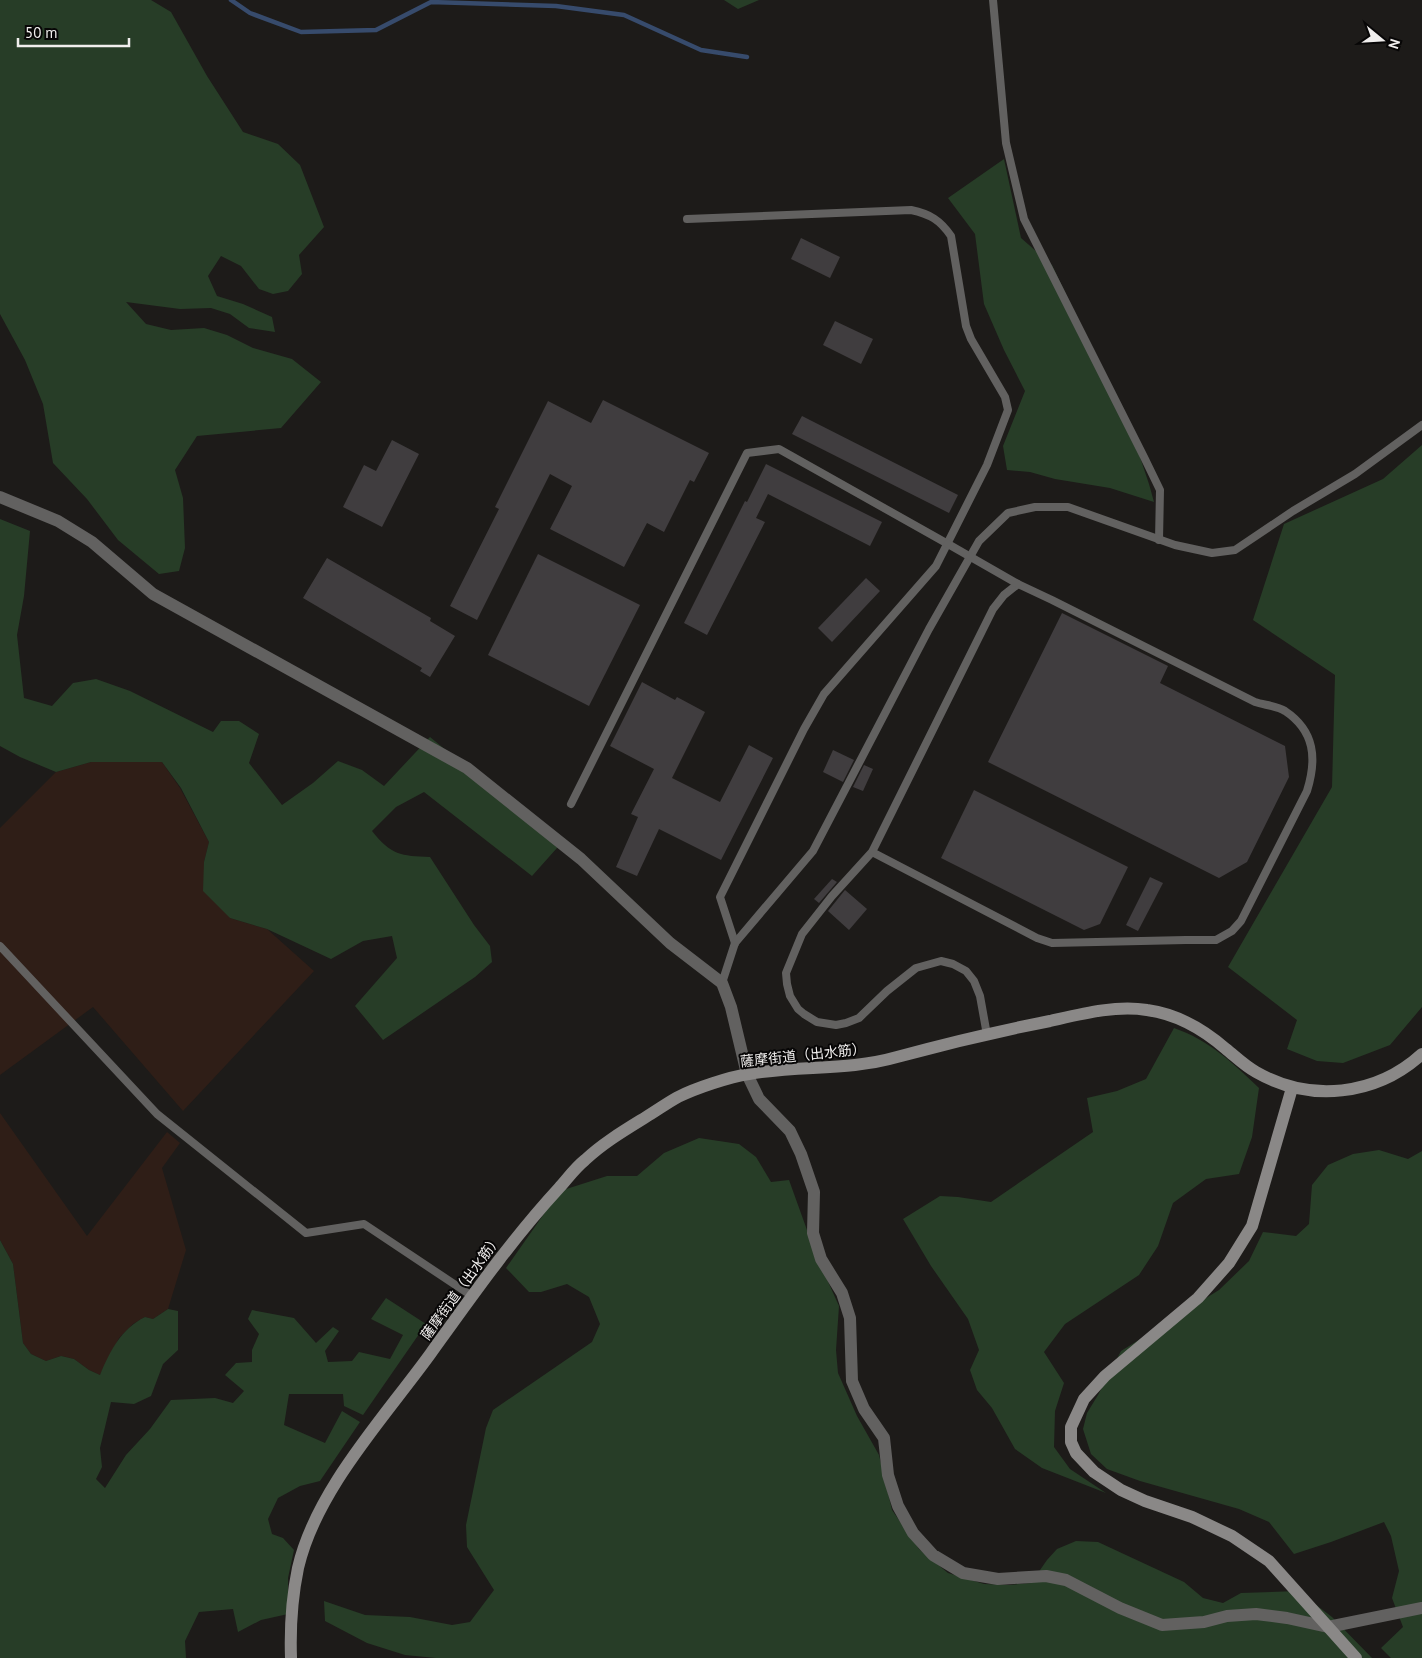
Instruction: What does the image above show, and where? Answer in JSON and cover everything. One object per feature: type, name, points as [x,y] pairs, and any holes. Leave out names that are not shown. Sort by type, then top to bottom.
[{"type":"street","points":[[0,497],[58,521],[92,542],[153,594],[467,768],[581,859],[670,943],[722,983],[731,1007],[747,1074],[759,1098],[790,1131],[801,1154],[814,1192],[814,1233],[821,1259],[842,1293],[850,1318],[852,1381],[864,1409],[884,1438],[888,1475],[898,1506],[913,1533],[933,1555],[964,1572],[998,1579],[1046,1576],[1066,1580],[1120,1608],[1162,1625],[1204,1622],[1227,1616],[1256,1614],[1287,1618],[1328,1628],[1422,1608]]},
{"type":"street","name":"薩摩街道（出水筋）","points":[[291,1658],[298,1568],[316,1517],[337,1482],[472,1296],[537,1211],[582,1162],[598,1149],[678,1097],[747,1074],[857,1066],[1096,1011],[1141,1009],[1163,1012],[1180,1018],[1206,1034],[1256,1072],[1292,1088],[1329,1092],[1362,1088],[1400,1071],[1422,1054]]},
{"type":"street","points":[[1292,1088],[1252,1226],[1229,1263],[1198,1298],[1105,1376],[1084,1399],[1071,1427],[1071,1442],[1076,1453],[1094,1472],[1120,1490],[1192,1517],[1232,1536],[1269,1561],[1356,1658]]},
{"type":"lane","points":[[994,0],[1006,143],[1024,219],[1160,490],[1160,540]]},
{"type":"lane","points":[[686,219],[911,210],[936,218],[944,225],[951,236],[966,326],[1005,397],[1008,410],[987,465],[936,566],[824,694],[804,729],[720,897],[735,943]]},
{"type":"lane","points":[[722,983],[735,943],[814,851],[929,629],[979,541],[1008,513],[1035,506],[1068,507],[1175,545],[1212,553],[1235,550],[1293,511],[1355,474],[1422,425]]},
{"type":"lane","points":[[571,804],[747,453],[779,449],[1018,584],[1255,702],[1284,711],[1298,723],[1307,735],[1313,754],[1312,773],[1307,791],[1241,921],[1232,931],[1216,940],[1052,943],[1038,938],[872,852]]},
{"type":"lane","points":[[987,1035],[980,996],[974,982],[966,971],[953,964],[941,961],[916,968],[887,990],[859,1018],[836,1025],[817,1022],[798,1009],[790,996],[786,984],[786,973],[802,934],[832,896],[872,852],[993,609],[1004,595],[1018,584]]},
{"type":"lane","points":[[0,946],[157,1114],[306,1233],[364,1224],[472,1296]]},
{"type":"shaded area","points":[[91,762],[162,762],[180,788],[209,842],[204,862],[230,918],[267,929],[314,971],[183,1111],[93,1007],[0,1075],[0,828],[56,772]]},
{"type":"shaded area","points":[[0,1113],[87,1236],[167,1132],[180,1143],[162,1168],[186,1250],[168,1309],[153,1319],[145,1317],[133,1324],[119,1338],[100,1375],[89,1370],[74,1359],[61,1356],[46,1361],[31,1354],[23,1343],[13,1264],[0,1240]]},
{"type":"green space","points":[[0,0],[151,0],[171,12],[207,76],[243,132],[278,144],[300,165],[324,227],[299,255],[302,274],[288,291],[273,294],[259,289],[241,266],[221,256],[208,276],[217,296],[243,304],[272,317],[275,332],[249,328],[230,314],[211,308],[180,309],[126,302],[146,324],[171,330],[204,328],[227,335],[253,348],[292,359],[321,382],[281,428],[197,436],[175,470],[183,498],[185,548],[179,571],[159,574],[118,540],[87,499],[53,463],[43,404],[25,360],[0,314]]},
{"type":"green space","points":[[724,0],[759,0],[738,9]]},
{"type":"green space","points":[[1004,159],[1021,238],[1052,265],[1131,430],[1154,502],[1110,488],[1055,479],[1030,472],[1007,470],[1003,446],[1025,391],[1004,350],[984,304],[975,234],[948,198]]},
{"type":"green space","points":[[1422,445],[1422,1007],[1390,1045],[1343,1063],[1317,1061],[1287,1049],[1297,1020],[1228,967],[1332,787],[1335,675],[1253,620],[1284,524],[1383,479]]},
{"type":"green space","points":[[0,519],[30,531],[24,596],[17,635],[24,698],[52,706],[73,683],[96,679],[130,691],[213,732],[221,721],[239,721],[259,734],[249,763],[282,805],[313,783],[338,761],[362,770],[384,786],[430,737],[504,798],[565,839],[532,876],[424,792],[396,807],[372,831],[385,845],[397,853],[430,857],[474,925],[490,946],[492,962],[475,977],[383,1040],[355,1006],[397,958],[392,936],[363,941],[331,959],[267,929],[230,918],[203,891],[204,862],[209,842],[181,788],[162,762],[91,762],[56,772],[20,757],[0,746]]},
{"type":"green space","points":[[1174,1028],[1209,1046],[1230,1061],[1259,1088],[1252,1137],[1239,1174],[1206,1179],[1173,1203],[1158,1246],[1139,1275],[1065,1324],[1044,1352],[1064,1383],[1055,1411],[1054,1447],[1070,1469],[1106,1493],[1042,1468],[1015,1449],[992,1408],[977,1390],[970,1370],[979,1350],[968,1319],[931,1266],[903,1219],[940,1196],[991,1202],[1093,1132],[1087,1098],[1117,1091],[1146,1079]]},
{"type":"green space","points":[[699,1138],[739,1144],[756,1157],[771,1182],[789,1180],[816,1255],[839,1306],[836,1350],[838,1373],[857,1416],[879,1455],[892,1510],[919,1549],[948,1573],[984,1584],[1009,1585],[1031,1583],[1057,1549],[1076,1541],[1098,1542],[1184,1582],[1203,1598],[1223,1603],[1241,1593],[1298,1591],[1332,1617],[1372,1658],[436,1658],[405,1655],[367,1643],[325,1621],[324,1601],[365,1615],[410,1617],[452,1625],[470,1622],[494,1590],[467,1547],[466,1525],[486,1428],[493,1410],[592,1342],[600,1324],[589,1297],[567,1284],[541,1292],[529,1292],[506,1268],[560,1191],[607,1176],[637,1176],[664,1153]]},
{"type":"green space","points":[[1379,1150],[1408,1159],[1422,1151],[1422,1658],[1391,1658],[1381,1648],[1403,1627],[1392,1598],[1399,1571],[1391,1536],[1384,1522],[1294,1554],[1269,1522],[1239,1509],[1140,1481],[1107,1469],[1091,1454],[1083,1429],[1087,1413],[1121,1351],[1219,1290],[1249,1261],[1263,1232],[1296,1236],[1309,1224],[1312,1185],[1328,1165],[1353,1154]]},
{"type":"green space","points":[[0,1240],[13,1264],[23,1343],[31,1354],[46,1361],[61,1356],[74,1359],[89,1370],[100,1375],[112,1349],[129,1328],[145,1317],[153,1319],[168,1309],[178,1311],[178,1350],[163,1364],[151,1396],[134,1404],[111,1402],[100,1448],[102,1467],[96,1479],[105,1488],[126,1455],[150,1429],[171,1400],[215,1398],[233,1403],[244,1391],[225,1375],[236,1363],[252,1362],[252,1350],[259,1334],[248,1319],[252,1310],[294,1318],[316,1343],[333,1327],[339,1331],[325,1351],[328,1362],[352,1361],[359,1352],[390,1359],[403,1335],[371,1319],[386,1298],[426,1324],[363,1415],[344,1406],[343,1394],[289,1394],[284,1425],[325,1443],[342,1411],[360,1422],[320,1481],[300,1486],[278,1498],[268,1519],[272,1534],[283,1538],[294,1550],[288,1578],[288,1614],[261,1620],[238,1632],[233,1609],[199,1612],[185,1641],[186,1658],[0,1658]]},
{"type":"building","points":[[801,238],[840,257],[830,278],[791,259]]},
{"type":"building","points":[[835,321],[873,339],[861,364],[823,345]]},
{"type":"building","points":[[603,400],[709,453],[694,482],[690,480],[664,532],[647,523],[624,567],[550,529],[572,486],[550,474],[477,620],[450,606],[499,509],[495,507],[548,401],[591,423]]},
{"type":"building","points":[[802,416],[958,495],[949,513],[792,434]]},
{"type":"building","points":[[392,440],[419,454],[382,527],[343,507],[364,465],[376,471]]},
{"type":"building","points":[[766,464],[882,522],[870,546],[768,494],[756,518],[765,522],[707,635],[684,623],[745,501],[747,502]]},
{"type":"building","points":[[538,554],[640,605],[589,706],[488,655]]},
{"type":"building","points":[[327,558],[431,618],[430,621],[455,636],[430,677],[420,671],[422,668],[303,598]]},
{"type":"building","points":[[866,578],[880,591],[832,642],[818,628]]},
{"type":"building","points":[[1062,613],[1168,666],[1160,683],[1285,746],[1289,777],[1247,862],[1219,878],[988,762]]},
{"type":"building","points":[[642,682],[675,700],[677,697],[705,712],[672,778],[720,802],[749,745],[773,758],[721,860],[659,829],[637,876],[616,867],[638,817],[631,814],[654,769],[610,746]]},
{"type":"building","points":[[833,750],[854,760],[843,782],[823,772]]},
{"type":"building","points":[[864,765],[873,769],[863,791],[853,787]]},
{"type":"building","points":[[974,790],[1128,867],[1100,924],[1084,930],[941,858]]},
{"type":"building","points":[[1150,877],[1163,883],[1138,931],[1126,925]]},
{"type":"building","points":[[832,879],[837,882],[819,903],[814,899]]},
{"type":"building","points":[[845,890],[867,909],[849,930],[828,911]]},
{"type":"waterway","points":[[231,0],[250,13],[301,32],[376,30],[431,2],[556,6],[624,15],[701,50],[747,57]]}]
